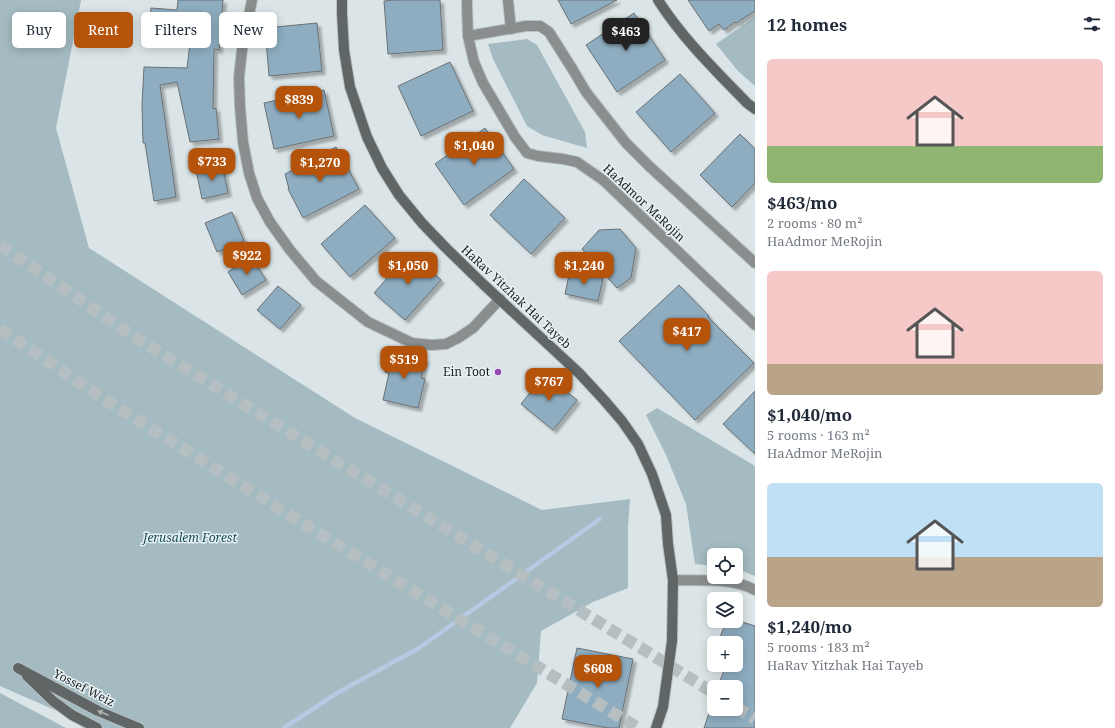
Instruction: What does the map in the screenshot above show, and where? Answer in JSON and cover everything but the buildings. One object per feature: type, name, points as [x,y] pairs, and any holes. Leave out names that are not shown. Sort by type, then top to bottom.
[{"type":"street","points":[[252,0],[243,44],[239,77],[240,107],[244,142],[249,174],[257,198],[270,222],[290,250],[316,280],[368,322],[412,343],[432,345],[446,344],[472,328],[500,300]]},
{"type":"street","name":"HaRav Yitzhak Hai Tayeb","points":[[342,0],[344,50],[350,87],[367,137],[382,168],[399,195],[422,223],[451,254],[579,373],[617,416],[638,444],[652,474],[666,515],[673,580],[672,641],[663,707],[656,728]]},
{"type":"street","name":"HaAdmor MeRojin","points":[[468,0],[468,36],[474,62],[483,83],[515,137],[527,153],[577,162],[603,180],[755,325]]},
{"type":"street","points":[[508,0],[511,29]]},
{"type":"street","points":[[658,0],[670,19],[691,44],[742,98],[755,109]]},
{"type":"street","points":[[468,36],[526,26],[540,26],[549,32],[586,92],[626,143],[755,263]]},
{"type":"street","points":[[673,580],[721,581],[746,584],[755,590]]},
{"type":"street","name":"Yossef Weiz","points":[[97,728],[72,715],[53,701],[18,668],[98,711],[139,728]]},
{"type":"green space","name":"Jerusalem Forest","points":[[0,0],[81,0],[79,12],[74,12],[74,36],[56,128],[89,248],[355,418],[542,510],[630,499],[628,527],[628,588],[593,602],[541,631],[537,683],[510,728],[83,728],[73,718],[0,686]]},
{"type":"green space","points":[[755,17],[755,86],[738,71],[716,44]]},
{"type":"green space","points":[[527,39],[537,45],[585,132],[587,148],[542,135],[527,126],[493,59],[488,44]]},
{"type":"green space","points":[[657,408],[755,466],[755,576],[743,571],[743,548],[707,548],[707,565],[695,564],[686,504],[666,455],[646,415]]},
{"type":"green space","points":[[0,693],[66,728],[0,728]]},
{"type":"waterway","points":[[284,728],[337,693],[419,648],[600,519]]},
{"type":"tunnel","points":[[0,245],[136,338],[707,689]]},
{"type":"tunnel","points":[[0,329],[104,399],[307,526],[638,728]]},
{"type":"tunnel","points":[[743,711],[755,719]]},
{"type":"place","name":"Ein Toot","points":[[498,372]]}]
